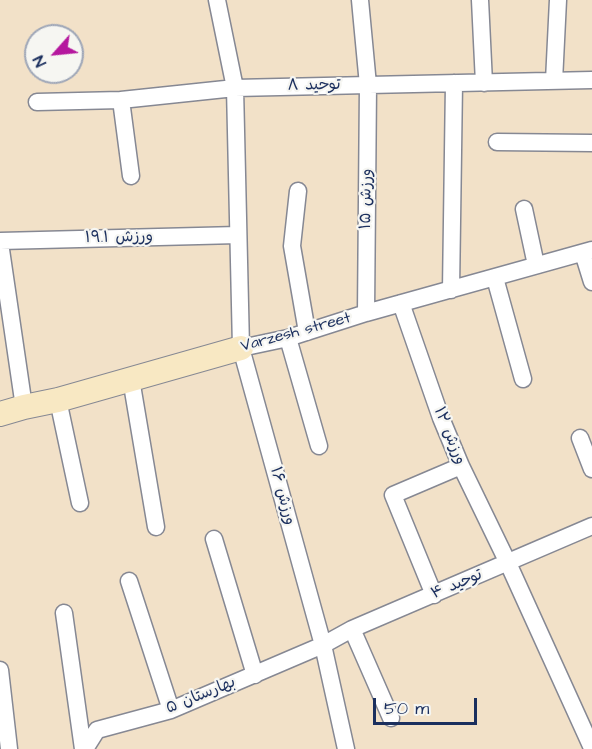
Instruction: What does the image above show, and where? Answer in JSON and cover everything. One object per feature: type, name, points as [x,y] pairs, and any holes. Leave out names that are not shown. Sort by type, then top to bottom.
[{"type":"street","name":"ورزش ۱۶","points":[[217,0],[235,88],[241,348],[322,645],[346,749]]},
{"type":"street","name":"ورزش ۱۵","points":[[360,0],[368,85],[366,314]]},
{"type":"street","points":[[480,0],[484,83]]},
{"type":"street","points":[[554,81],[558,0]]},
{"type":"street","name":"توحید ۸","points":[[37,102],[122,100],[235,88],[592,80]]},
{"type":"street","points":[[451,290],[454,84]]},
{"type":"street","points":[[122,100],[131,176]]},
{"type":"street","points":[[497,142],[592,143]]},
{"type":"street","points":[[298,191],[292,246],[307,332]]},
{"type":"street","points":[[524,209],[536,266]]},
{"type":"street","name":"ورزش ۱۹.۱","points":[[0,242],[238,236]]},
{"type":"street","points":[[0,242],[24,407]]},
{"type":"street","points":[[587,252],[592,282]]},
{"type":"street","name":"Varzesh street","points":[[0,414],[58,400],[241,348],[288,338],[401,303],[587,252]]},
{"type":"street","points":[[495,278],[523,379]]},
{"type":"street","name":"ورزش ۱۲","points":[[401,303],[441,418],[461,466],[592,748]]},
{"type":"street","points":[[288,338],[319,446]]},
{"type":"street","points":[[131,379],[156,527]]},
{"type":"street","points":[[58,400],[80,503]]},
{"type":"street","points":[[580,438],[592,469]]},
{"type":"street","points":[[434,595],[393,495],[461,466]]},
{"type":"street","name":"توحید ۴","points":[[322,645],[352,629],[592,526]]},
{"type":"street","points":[[214,539],[255,675]]},
{"type":"street","points":[[129,581],[171,710]]},
{"type":"street","points":[[64,613],[84,749]]},
{"type":"street","points":[[352,629],[391,718]]},
{"type":"street","name":"بهارستان ۵","points":[[84,749],[97,730],[171,710],[322,645]]},
{"type":"street","points":[[0,670],[9,749]]}]
